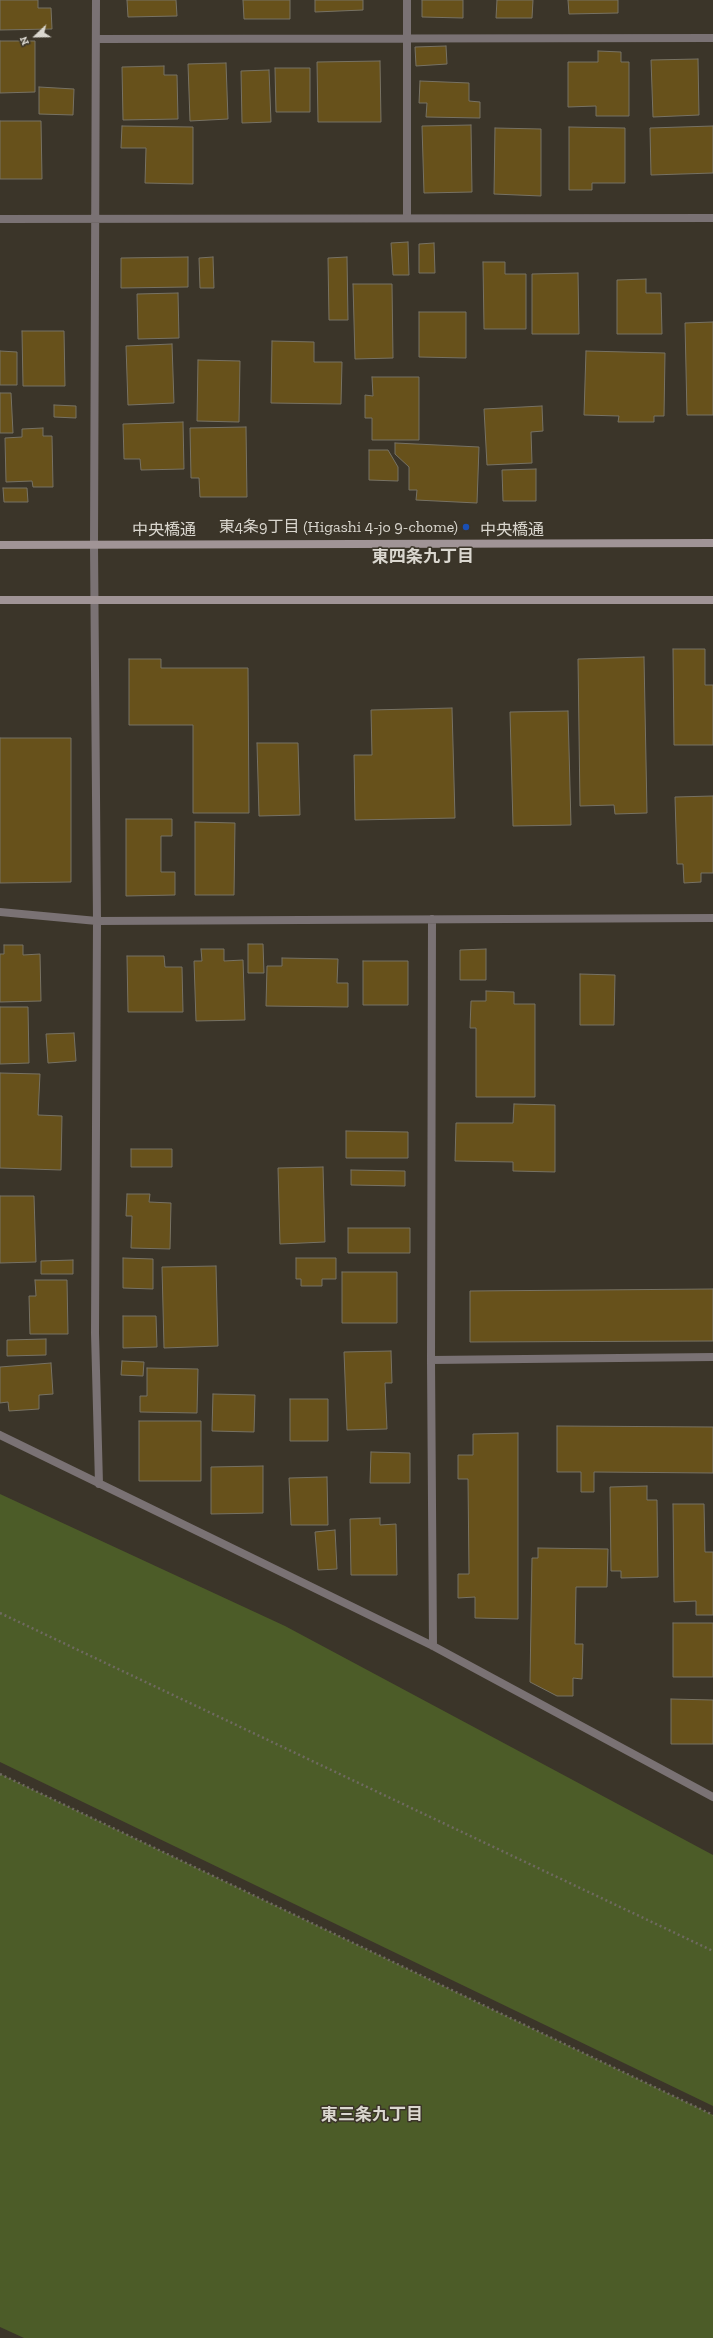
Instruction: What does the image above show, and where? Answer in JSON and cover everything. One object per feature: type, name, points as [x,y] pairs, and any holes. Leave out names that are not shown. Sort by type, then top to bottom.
[{"type":"street","points":[[96,0],[94,600],[97,921],[95,1333],[99,1484]]},
{"type":"street","points":[[406,218],[407,0]]},
{"type":"street","points":[[96,39],[713,38]]},
{"type":"street","points":[[0,219],[713,218]]},
{"type":"street","name":"中央橋通","points":[[0,544],[713,543]]},
{"type":"street","points":[[0,600],[713,600]]},
{"type":"street","points":[[0,912],[97,921],[713,918]]},
{"type":"street","points":[[432,919],[431,1360],[433,1646]]},
{"type":"street","points":[[431,1360],[713,1357]]},
{"type":"street","points":[[0,1435],[433,1646],[713,1797]]},
{"type":"path","points":[[0,1613],[713,1951]]},
{"type":"path","points":[[0,1774],[713,2115]]},
{"type":"green space","points":[[0,1494],[285,1626],[713,1855],[713,2106],[0,1762]]},
{"type":"green space","points":[[0,1774],[713,2115],[713,2338],[24,2338],[0,2327]]},
{"type":"building","points":[[0,0],[38,0],[38,8],[51,8],[52,29],[0,30]]},
{"type":"building","points":[[127,0],[176,0],[177,16],[128,17]]},
{"type":"building","points":[[243,0],[290,0],[290,19],[244,19]]},
{"type":"building","points":[[315,0],[363,0],[363,10],[315,12]]},
{"type":"building","points":[[422,0],[463,0],[463,18],[422,17]]},
{"type":"building","points":[[497,0],[533,0],[532,18],[496,18]]},
{"type":"building","points":[[568,0],[618,0],[618,13],[569,14]]},
{"type":"building","points":[[0,41],[35,41],[35,92],[0,93]]},
{"type":"building","points":[[446,46],[447,64],[416,66],[415,47]]},
{"type":"building","points":[[598,51],[621,52],[621,62],[629,62],[629,116],[596,116],[596,106],[568,107],[568,62],[598,62]]},
{"type":"building","points":[[698,59],[699,115],[653,117],[651,60]]},
{"type":"building","points":[[380,61],[381,122],[318,122],[317,62]]},
{"type":"building","points":[[226,63],[228,119],[190,121],[188,64]]},
{"type":"building","points":[[164,66],[164,75],[177,75],[178,119],[123,120],[122,67]]},
{"type":"building","points":[[275,68],[310,68],[310,112],[276,112]]},
{"type":"building","points":[[269,70],[271,122],[242,123],[241,71]]},
{"type":"building","points":[[420,81],[469,83],[469,101],[480,102],[480,118],[426,117],[427,103],[419,103]]},
{"type":"building","points":[[39,87],[74,89],[73,115],[39,114]]},
{"type":"building","points":[[0,121],[41,121],[42,179],[0,179]]},
{"type":"building","points":[[471,125],[472,192],[424,193],[422,126]]},
{"type":"building","points":[[122,126],[193,127],[193,184],[145,183],[146,148],[121,148]]},
{"type":"building","points":[[713,126],[713,173],[651,175],[650,128]]},
{"type":"building","points":[[569,127],[625,128],[625,183],[592,183],[592,190],[569,190]]},
{"type":"building","points":[[495,128],[541,129],[541,196],[494,194]]},
{"type":"building","points":[[408,242],[409,275],[393,275],[391,243]]},
{"type":"building","points":[[434,243],[435,273],[419,273],[419,244]]},
{"type":"building","points":[[188,257],[188,287],[121,288],[121,258]]},
{"type":"building","points":[[213,257],[214,288],[200,288],[199,258]]},
{"type":"building","points":[[347,257],[348,320],[329,320],[328,258]]},
{"type":"building","points":[[483,262],[505,262],[505,274],[526,274],[526,329],[484,329]]},
{"type":"building","points":[[578,273],[579,334],[532,334],[532,274]]},
{"type":"building","points":[[646,279],[646,293],[661,293],[662,334],[617,334],[617,280]]},
{"type":"building","points":[[353,284],[392,284],[393,358],[355,359]]},
{"type":"building","points":[[178,293],[179,338],[138,339],[137,294]]},
{"type":"building","points":[[419,312],[466,312],[466,358],[419,357]]},
{"type":"building","points":[[713,322],[713,415],[687,415],[685,323]]},
{"type":"building","points":[[22,331],[64,331],[65,386],[23,386]]},
{"type":"building","points":[[272,341],[314,342],[314,362],[342,362],[341,404],[271,403]]},
{"type":"building","points":[[172,344],[174,403],[128,405],[126,346]]},
{"type":"building","points":[[0,351],[17,352],[17,385],[0,385]]},
{"type":"building","points":[[586,351],[665,353],[664,416],[654,416],[654,422],[618,422],[619,416],[584,415]]},
{"type":"building","points":[[198,360],[240,361],[239,422],[197,421]]},
{"type":"building","points":[[372,377],[419,377],[419,440],[372,440],[372,418],[365,418],[365,395],[373,396]]},
{"type":"building","points":[[0,393],[11,393],[13,433],[0,433]]},
{"type":"building","points":[[54,405],[76,406],[76,418],[54,417]]},
{"type":"building","points":[[542,406],[543,431],[531,432],[532,463],[487,465],[484,409]]},
{"type":"building","points":[[183,422],[184,469],[141,470],[140,459],[124,459],[123,424]]},
{"type":"building","points":[[246,427],[247,497],[200,497],[199,478],[191,478],[190,428]]},
{"type":"building","points":[[43,428],[43,436],[52,436],[53,487],[33,487],[32,481],[6,482],[5,438],[22,437],[22,429]]},
{"type":"building","points":[[395,443],[479,447],[477,503],[416,500],[417,490],[409,490],[409,467],[395,454]]},
{"type":"building","points":[[369,450],[388,450],[398,467],[398,481],[369,480]]},
{"type":"building","points":[[536,469],[536,501],[503,501],[502,470]]},
{"type":"building","points":[[3,488],[27,488],[28,502],[4,502]]},
{"type":"building","points":[[673,649],[705,649],[705,685],[713,685],[713,745],[674,745]]},
{"type":"building","points":[[644,657],[647,813],[615,814],[614,805],[580,806],[578,659]]},
{"type":"building","points":[[129,659],[161,659],[161,668],[248,668],[249,813],[193,813],[193,725],[129,725]]},
{"type":"building","points":[[452,708],[455,818],[355,820],[354,755],[372,755],[371,710]]},
{"type":"building","points":[[568,711],[571,825],[513,826],[510,712]]},
{"type":"building","points":[[0,738],[71,738],[71,882],[0,883]]},
{"type":"building","points":[[257,743],[298,743],[300,815],[259,816]]},
{"type":"building","points":[[713,796],[713,873],[701,873],[701,882],[684,883],[683,864],[677,864],[675,797]]},
{"type":"building","points":[[126,819],[172,819],[172,836],[161,836],[161,872],[175,872],[175,895],[126,896]]},
{"type":"building","points":[[195,822],[235,823],[234,895],[195,895]]},
{"type":"building","points":[[248,944],[263,944],[264,973],[248,973]]},
{"type":"building","points":[[4,945],[23,945],[23,955],[40,954],[41,1001],[0,1002],[0,954],[4,954]]},
{"type":"building","points":[[201,949],[224,949],[224,961],[243,960],[245,1020],[196,1021],[194,961],[202,961]]},
{"type":"building","points":[[486,949],[486,980],[460,980],[460,950]]},
{"type":"building","points":[[127,956],[164,956],[165,967],[182,967],[183,1012],[128,1012]]},
{"type":"building","points":[[282,958],[338,959],[337,983],[348,983],[348,1007],[266,1006],[267,966],[282,966]]},
{"type":"building","points":[[363,961],[408,961],[408,1005],[363,1005]]},
{"type":"building","points":[[580,974],[615,975],[614,1025],[580,1025]]},
{"type":"building","points":[[486,991],[514,992],[514,1004],[535,1004],[535,1097],[476,1097],[476,1028],[470,1028],[471,1001],[486,1001]]},
{"type":"building","points":[[0,1007],[28,1007],[29,1063],[0,1064]]},
{"type":"building","points":[[74,1033],[76,1061],[48,1063],[46,1034]]},
{"type":"building","points":[[0,1073],[40,1074],[38,1115],[62,1116],[61,1170],[0,1168]]},
{"type":"building","points":[[514,1104],[555,1105],[555,1172],[513,1171],[513,1162],[455,1161],[456,1123],[513,1123]]},
{"type":"building","points":[[346,1131],[408,1132],[408,1158],[346,1158]]},
{"type":"building","points":[[131,1149],[172,1149],[172,1167],[131,1167]]},
{"type":"building","points":[[323,1167],[325,1242],[280,1244],[278,1168]]},
{"type":"building","points":[[351,1170],[405,1171],[405,1186],[351,1185]]},
{"type":"building","points":[[127,1194],[150,1194],[149,1202],[171,1203],[170,1249],[131,1248],[132,1216],[126,1216]]},
{"type":"building","points":[[0,1196],[34,1196],[36,1262],[0,1263]]},
{"type":"building","points":[[348,1228],[410,1228],[410,1253],[348,1253]]},
{"type":"building","points":[[123,1258],[153,1259],[153,1289],[123,1288]]},
{"type":"building","points":[[296,1258],[336,1258],[336,1279],[322,1279],[322,1286],[301,1286],[301,1279],[296,1279]]},
{"type":"building","points":[[73,1260],[73,1274],[41,1274],[41,1261]]},
{"type":"building","points":[[216,1266],[218,1346],[164,1348],[162,1267]]},
{"type":"building","points":[[342,1272],[397,1272],[397,1323],[342,1323]]},
{"type":"building","points":[[35,1280],[67,1280],[68,1334],[30,1334],[29,1296],[36,1296]]},
{"type":"building","points":[[713,1289],[713,1341],[470,1342],[470,1291]]},
{"type":"building","points":[[123,1316],[156,1316],[157,1347],[123,1348]]},
{"type":"building","points":[[46,1339],[46,1355],[7,1356],[7,1340]]},
{"type":"building","points":[[391,1351],[392,1383],[385,1383],[387,1429],[347,1430],[344,1352]]},
{"type":"building","points":[[122,1361],[144,1362],[143,1376],[121,1375]]},
{"type":"building","points":[[51,1363],[53,1394],[39,1395],[39,1409],[9,1411],[8,1402],[0,1403],[0,1367]]},
{"type":"building","points":[[147,1368],[198,1369],[197,1413],[140,1412],[140,1396],[147,1396]]},
{"type":"building","points":[[213,1394],[255,1395],[254,1432],[212,1431]]},
{"type":"building","points":[[290,1399],[328,1399],[328,1441],[290,1441]]},
{"type":"building","points":[[139,1421],[201,1421],[201,1481],[139,1481]]},
{"type":"building","points":[[557,1426],[713,1427],[713,1473],[594,1472],[594,1492],[581,1492],[581,1472],[557,1472]]},
{"type":"building","points":[[518,1433],[518,1619],[475,1618],[475,1597],[458,1598],[458,1574],[469,1574],[468,1479],[458,1479],[458,1455],[473,1455],[473,1434]]},
{"type":"building","points":[[371,1452],[410,1453],[410,1483],[370,1483]]},
{"type":"building","points":[[263,1466],[263,1513],[211,1514],[211,1467]]},
{"type":"building","points":[[327,1477],[328,1525],[291,1525],[289,1478]]},
{"type":"building","points":[[647,1486],[647,1500],[657,1500],[658,1577],[621,1578],[621,1571],[611,1571],[610,1487]]},
{"type":"building","points":[[673,1504],[704,1504],[705,1552],[713,1552],[713,1615],[696,1615],[696,1601],[674,1602]]},
{"type":"building","points":[[380,1518],[380,1525],[396,1524],[397,1575],[351,1575],[350,1519]]},
{"type":"building","points":[[335,1530],[337,1569],[318,1570],[315,1532]]},
{"type":"building","points":[[538,1548],[608,1549],[607,1587],[576,1587],[575,1644],[583,1644],[582,1679],[573,1678],[573,1696],[557,1696],[530,1682],[532,1558],[538,1558]]},
{"type":"building","points":[[673,1623],[713,1623],[713,1677],[673,1677]]},
{"type":"building","points":[[671,1699],[713,1700],[713,1744],[671,1744]]},
{"type":"place","name":"東4条9丁目 (Higashi 4-jo 9-chome)","points":[[466,527]]},
{"type":"district","name":"東四条九丁目","points":[[423,557]]},
{"type":"district","name":"東三条九丁目","points":[[372,2115]]}]
